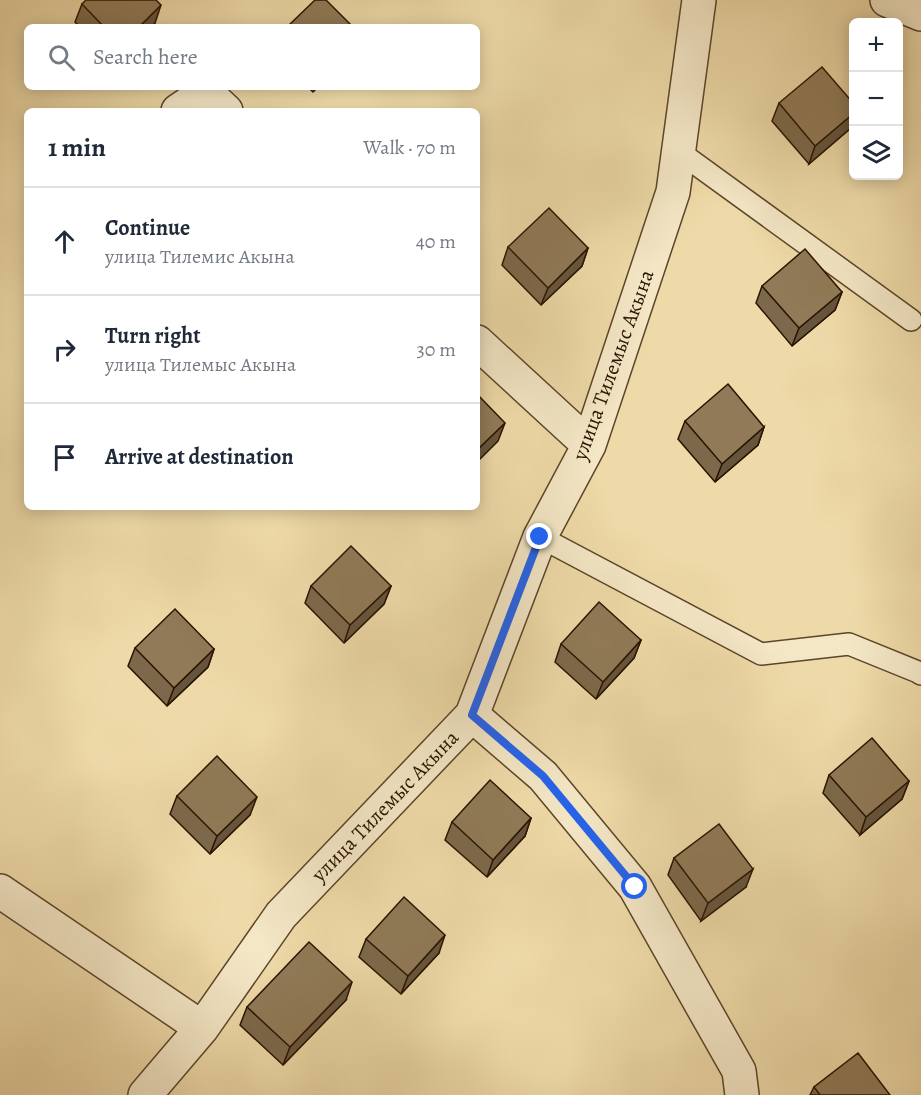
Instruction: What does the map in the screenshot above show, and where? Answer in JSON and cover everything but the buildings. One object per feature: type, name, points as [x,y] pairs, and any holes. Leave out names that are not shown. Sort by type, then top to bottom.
[{"type":"street","name":"улица Тилемыс Акына","points":[[145,1095],[202,1028],[281,915],[472,715],[540,537],[589,445],[673,192],[699,0]]},
{"type":"street","points":[[182,108],[206,92],[223,108]]},
{"type":"street","points":[[480,345],[589,445]]},
{"type":"street","points":[[472,715],[543,776],[635,887],[739,1071],[741,1095]]},
{"type":"street","points":[[0,891],[202,1028]]},
{"type":"lane","points":[[678,151],[911,320]]},
{"type":"lane","points":[[540,537],[761,654],[849,644],[921,674]]},
{"type":"route","points":[[540,537],[472,715],[543,776],[635,887]]}]
